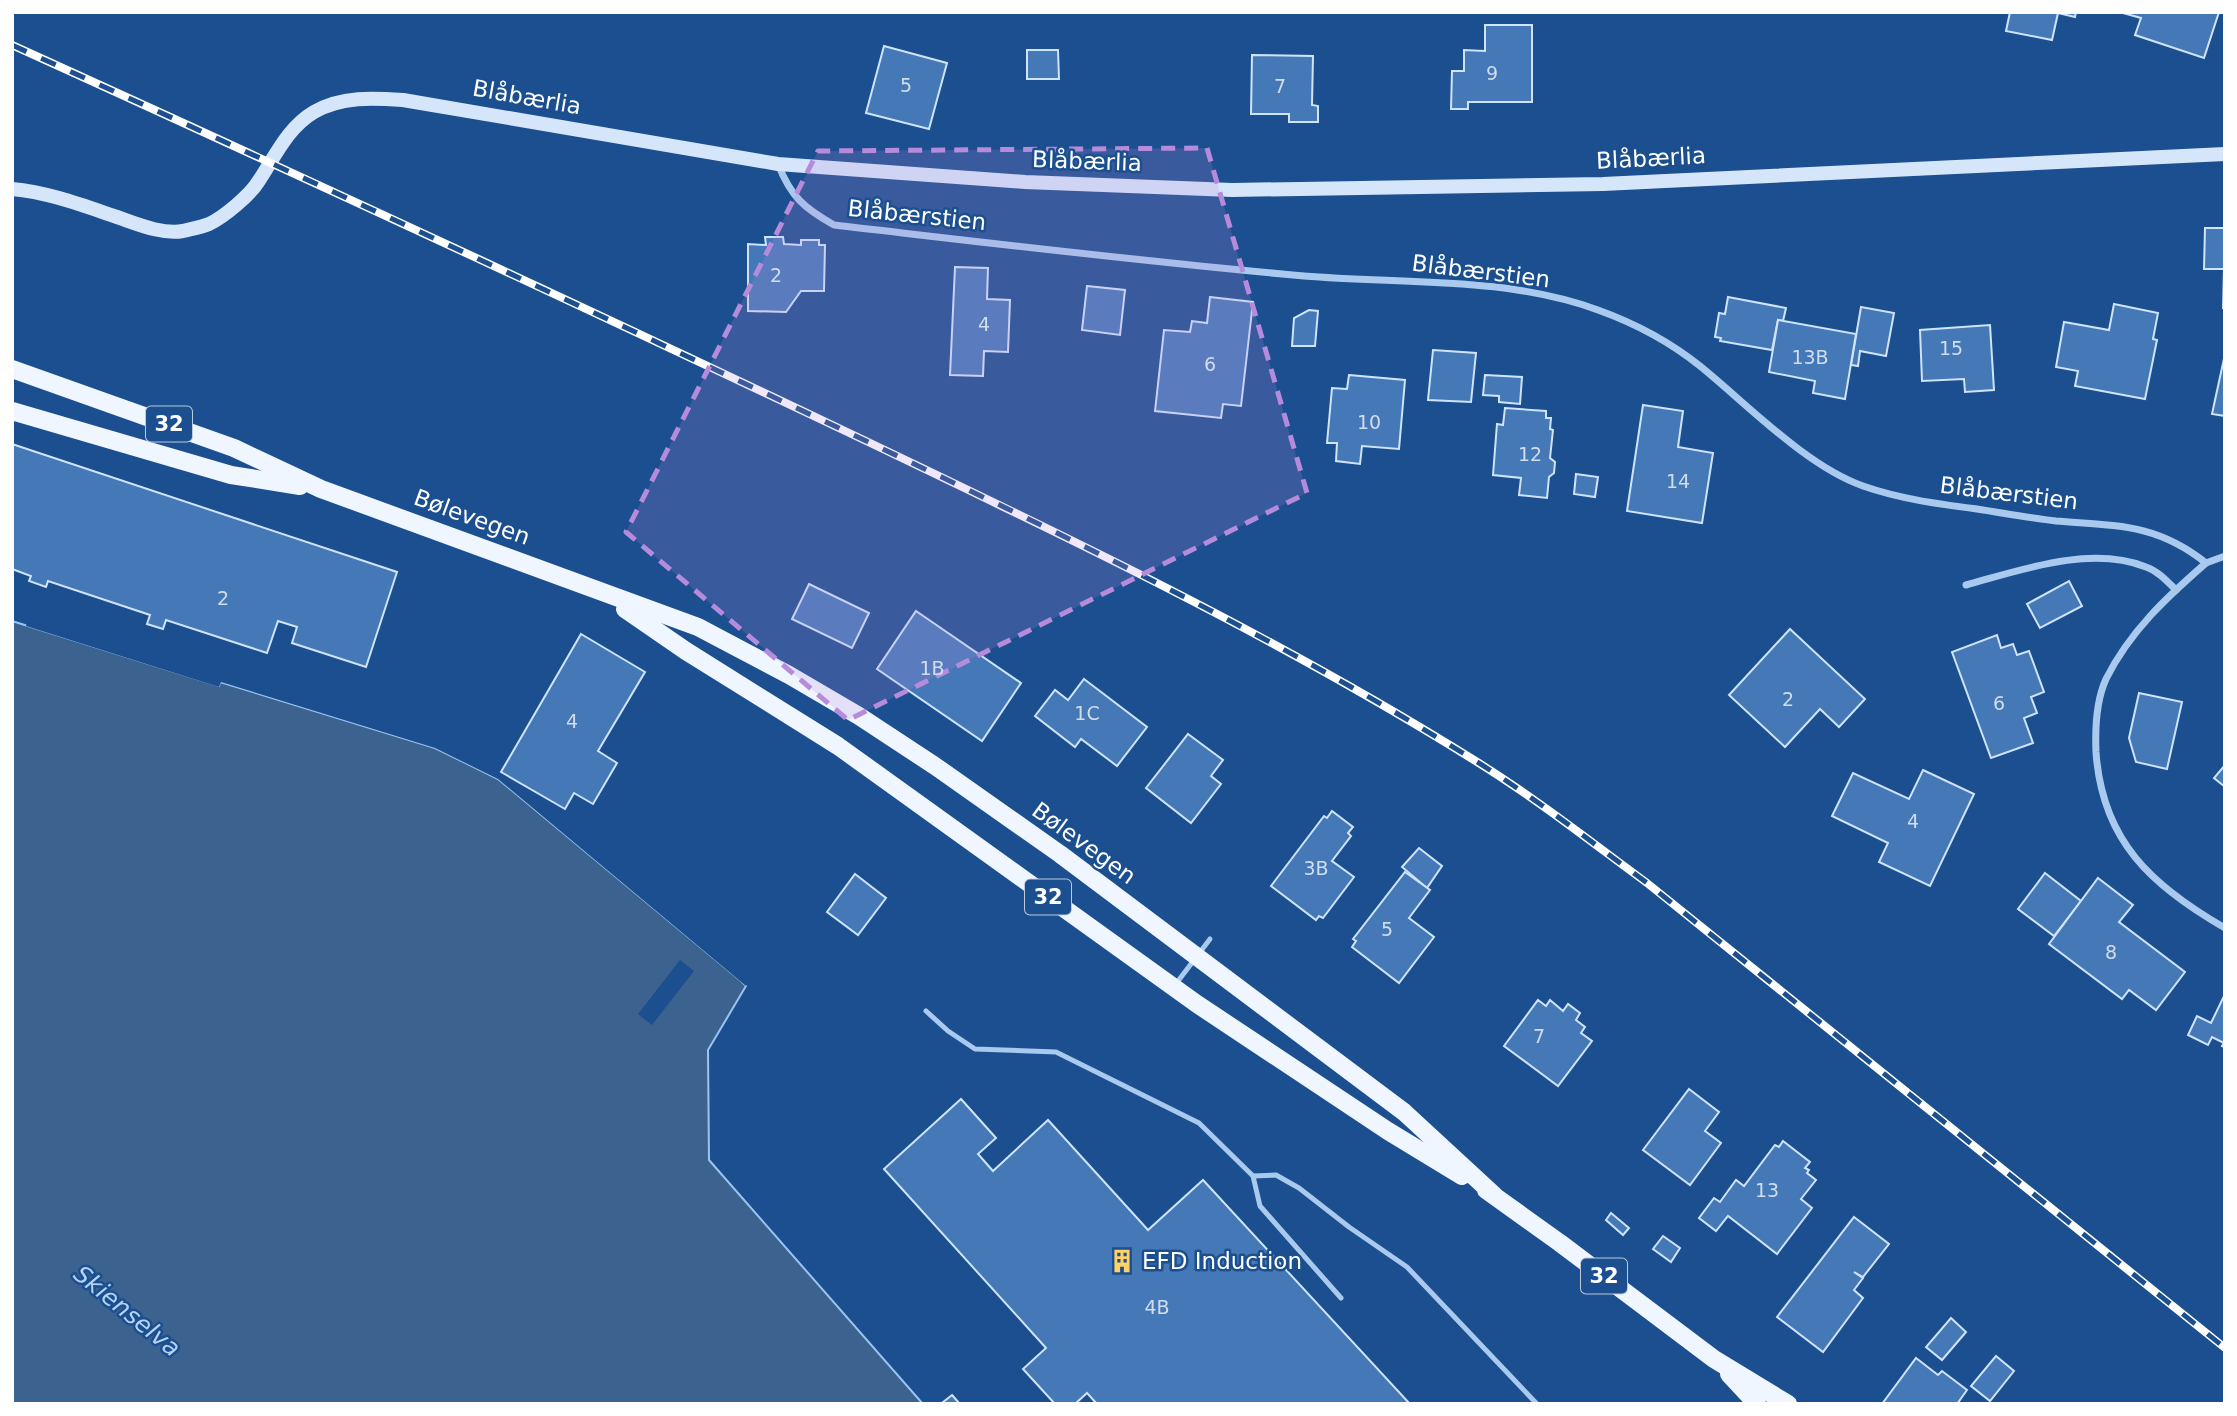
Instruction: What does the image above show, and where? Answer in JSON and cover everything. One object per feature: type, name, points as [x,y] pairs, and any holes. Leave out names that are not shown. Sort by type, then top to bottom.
[{"type":"main road","name":"Bølevegen","points":[[12,369],[234,448],[321,489],[604,595],[698,627],[789,675],[859,716],[935,766],[1060,854],[1404,1111],[1494,1195]]},
{"type":"main road","name":"Bølevegen","points":[[12,411],[231,475],[321,489]]},
{"type":"main road","name":"Bølevegen","points":[[604,595],[686,651],[838,746],[1173,987],[1388,1131],[1494,1195],[1714,1359],[1788,1404]]},
{"type":"main road","name":"Bølevegen","points":[[1714,1359],[1757,1404]]},
{"type":"street","name":"Blåbærlia","points":[[12,189],[58,197],[150,228],[180,232],[210,224],[256,186],[282,142],[296,125],[315,112],[338,103],[364,98],[403,100],[778,164],[1025,182],[1232,190],[1603,184],[2225,154]]},
{"type":"street","name":"Blåbærstien","points":[[778,164],[788,188],[808,211],[834,225],[1223,269],[1339,279],[1449,282],[1522,291],[1595,309],[1641,327],[1697,364],[1777,432],[1825,467],[1861,485],[1923,501],[2055,521],[2120,524],[2162,535],[2189,549],[2207,563]]},
{"type":"street","points":[[2225,556],[2207,563],[2160,602],[2129,640],[2105,681],[2095,723],[2097,769],[2108,811],[2126,849],[2148,873],[2177,897],[2225,928]]},
{"type":"street","points":[[1966,584],[2080,559],[2116,560],[2146,567],[2159,574],[2176,590]]},
{"type":"lane","points":[[1173,987],[1210,939]]},
{"type":"lane","points":[[926,1011],[948,1031],[975,1049],[1056,1052],[1199,1123],[1252,1176],[1260,1206],[1341,1298]]},
{"type":"lane","points":[[1252,1176],[1276,1175],[1299,1188],[1349,1227],[1408,1267],[1536,1404]]},
{"type":"highlighted area","points":[[1207,148],[1307,493],[848,720],[626,532],[818,151]]},
{"type":"water","name":"Skienselva","points":[[12,621],[219,686],[220,682],[435,748],[498,779],[741,981],[746,986],[708,1050],[709,1160],[923,1404],[12,1404]]},
{"type":"pier","points":[[27,622],[217,682],[221,678],[436,744],[499,776],[748,983],[746,986],[498,779],[435,748],[221,682],[219,687],[26,626]]},
{"type":"pier","points":[[680,960],[694,971],[652,1025],[638,1014]]},
{"type":"building","points":[[2010,12],[2076,12],[2075,17],[2058,13],[2052,40],[2006,31]]},
{"type":"building","points":[[2219,12],[2204,58],[2135,35],[2141,18],[2123,13]]},
{"type":"building","points":[[1485,25],[1532,25],[1532,102],[1468,102],[1468,109],[1451,109],[1452,71],[1464,71],[1464,50],[1485,51]]},
{"type":"building","points":[[884,46],[947,63],[929,129],[866,113]]},
{"type":"building","points":[[1027,50],[1058,50],[1059,79],[1027,79]]},
{"type":"building","points":[[1252,55],[1313,56],[1312,105],[1318,106],[1318,122],[1289,122],[1289,114],[1251,114]]},
{"type":"building","points":[[2205,228],[2225,228],[2225,308],[2224,269],[2204,269]]},
{"type":"building","points":[[765,237],[783,237],[784,244],[801,245],[801,240],[819,240],[819,245],[825,245],[824,291],[801,291],[786,312],[748,311],[748,244],[766,245]]},
{"type":"building","points":[[955,267],[988,268],[987,299],[1010,300],[1008,352],[984,351],[983,376],[950,375]]},
{"type":"building","points":[[1087,286],[1125,290],[1120,335],[1082,330]]},
{"type":"building","points":[[1210,297],[1253,302],[1241,406],[1223,404],[1221,418],[1155,411],[1164,330],[1190,332],[1192,321],[1207,323]]},
{"type":"building","points":[[1728,297],[1786,308],[1783,321],[1778,320],[1772,350],[1720,341],[1721,338],[1715,337],[1719,313],[1725,314]]},
{"type":"building","points":[[2114,304],[2158,313],[2153,339],[2157,340],[2145,399],[2075,386],[2078,371],[2056,367],[2064,322],[2109,330]]},
{"type":"building","points":[[1861,307],[1894,313],[1886,356],[1860,351],[1858,366],[1851,365]]},
{"type":"building","points":[[1309,310],[1318,311],[1315,346],[1292,346],[1294,318]]},
{"type":"building","points":[[1778,320],[1856,334],[1845,399],[1813,393],[1815,381],[1769,372]]},
{"type":"building","points":[[1990,325],[1994,390],[1965,392],[1964,379],[1922,381],[1920,330]]},
{"type":"building","points":[[1433,350],[1476,353],[1471,402],[1428,400]]},
{"type":"building","points":[[2225,354],[2225,416],[2212,414]]},
{"type":"building","points":[[1349,375],[1405,380],[1399,449],[1362,446],[1360,464],[1336,461],[1337,443],[1327,443],[1332,388],[1347,389]]},
{"type":"building","points":[[1485,375],[1522,377],[1520,404],[1499,402],[1499,396],[1483,395]]},
{"type":"building","points":[[1643,405],[1683,411],[1678,447],[1713,453],[1702,523],[1627,511]]},
{"type":"building","points":[[1505,408],[1546,411],[1546,418],[1551,418],[1550,429],[1553,430],[1550,458],[1555,462],[1554,473],[1549,477],[1547,498],[1519,495],[1521,478],[1493,475],[1497,424],[1503,425]]},
{"type":"building","points":[[12,444],[397,572],[366,667],[292,643],[297,627],[278,621],[267,653],[166,620],[163,629],[147,624],[150,615],[48,581],[46,587],[29,581],[31,576],[12,569]]},
{"type":"building","points":[[1576,474],[1598,477],[1595,497],[1574,494]]},
{"type":"building","points":[[2069,581],[2082,606],[2040,628],[2027,604]]},
{"type":"building","points":[[809,584],[869,613],[852,648],[792,619]]},
{"type":"building","points":[[916,611],[1021,683],[982,741],[877,669]]},
{"type":"building","points":[[1790,629],[1865,699],[1839,727],[1820,709],[1785,747],[1729,695]]},
{"type":"building","points":[[581,634],[645,672],[598,751],[617,763],[593,804],[574,793],[565,809],[501,772]]},
{"type":"building","points":[[1997,635],[2001,648],[2013,644],[2017,655],[2029,651],[2044,692],[2031,697],[2037,713],[2024,718],[2033,743],[1991,758],[1952,652]]},
{"type":"building","points":[[1084,679],[1147,727],[1117,766],[1081,739],[1075,747],[1035,716],[1055,690],[1068,700]]},
{"type":"building","points":[[2139,693],[2182,702],[2167,769],[2136,762],[2129,738]]},
{"type":"building","points":[[1188,734],[1223,760],[1211,776],[1221,784],[1191,823],[1146,788]]},
{"type":"building","points":[[2225,765],[2225,787],[2214,778]]},
{"type":"building","points":[[1923,770],[1974,794],[1930,886],[1879,862],[1888,843],[1832,816],[1853,773],[1909,799]]},
{"type":"building","points":[[1332,811],[1353,827],[1348,833],[1351,836],[1332,861],[1354,877],[1323,918],[1319,916],[1316,920],[1271,886],[1324,816],[1327,818]]},
{"type":"building","points":[[1419,848],[1442,866],[1427,888],[1402,867]]},
{"type":"building","points":[[1405,872],[1430,890],[1409,918],[1434,937],[1399,983],[1352,947],[1356,941],[1353,939]]},
{"type":"building","points":[[2045,873],[2081,901],[2054,936],[2018,909]]},
{"type":"building","points":[[855,874],[886,898],[858,935],[827,912]]},
{"type":"building","points":[[2098,878],[2133,905],[2119,922],[2185,972],[2156,1010],[2129,990],[2122,999],[2049,944]]},
{"type":"building","points":[[2225,994],[2225,1048],[2222,1046],[2224,1043],[2212,1037],[2208,1045],[2188,1035],[2197,1016],[2211,1023]]},
{"type":"building","points":[[1538,1000],[1546,1006],[1550,1000],[1563,1011],[1568,1004],[1580,1013],[1576,1020],[1585,1027],[1581,1033],[1592,1041],[1558,1086],[1504,1046]]},
{"type":"building","points":[[1689,1089],[1719,1112],[1705,1131],[1721,1143],[1690,1185],[1643,1150]]},
{"type":"building","name":"EFD Induction","points":[[961,1099],[996,1138],[978,1154],[993,1171],[1048,1120],[1148,1230],[1203,1180],[1410,1404],[1097,1404],[1087,1393],[1075,1404],[1055,1404],[1023,1369],[1046,1348],[884,1169]]},
{"type":"building","points":[[1783,1141],[1810,1162],[1805,1168],[1816,1180],[1801,1199],[1812,1208],[1777,1254],[1728,1216],[1716,1231],[1699,1218],[1714,1198],[1720,1202],[1736,1180],[1744,1186],[1775,1145],[1779,1147]]},
{"type":"building","points":[[1611,1213],[1629,1228],[1623,1235],[1606,1220]]},
{"type":"building","points":[[1854,1217],[1889,1244],[1863,1277],[1854,1272],[1863,1278],[1854,1290],[1863,1298],[1823,1352],[1777,1317]]},
{"type":"building","points":[[1663,1236],[1680,1248],[1671,1262],[1653,1249]]},
{"type":"building","points":[[1951,1318],[1966,1332],[1942,1360],[1926,1347]]},
{"type":"building","points":[[1996,1356],[2014,1371],[1990,1401],[1971,1386]]},
{"type":"building","points":[[1916,1358],[1938,1375],[1942,1371],[1967,1390],[1957,1404],[1882,1404]]},
{"type":"building","points":[[952,1395],[960,1404],[942,1403]]},
{"type":"railway","points":[[12,45],[532,284],[1003,507],[1242,627],[1398,714],[1518,789],[1647,883],[2225,1348]]},
{"type":"place","name":"EFD Induction","points":[[1122,1261]]}]
